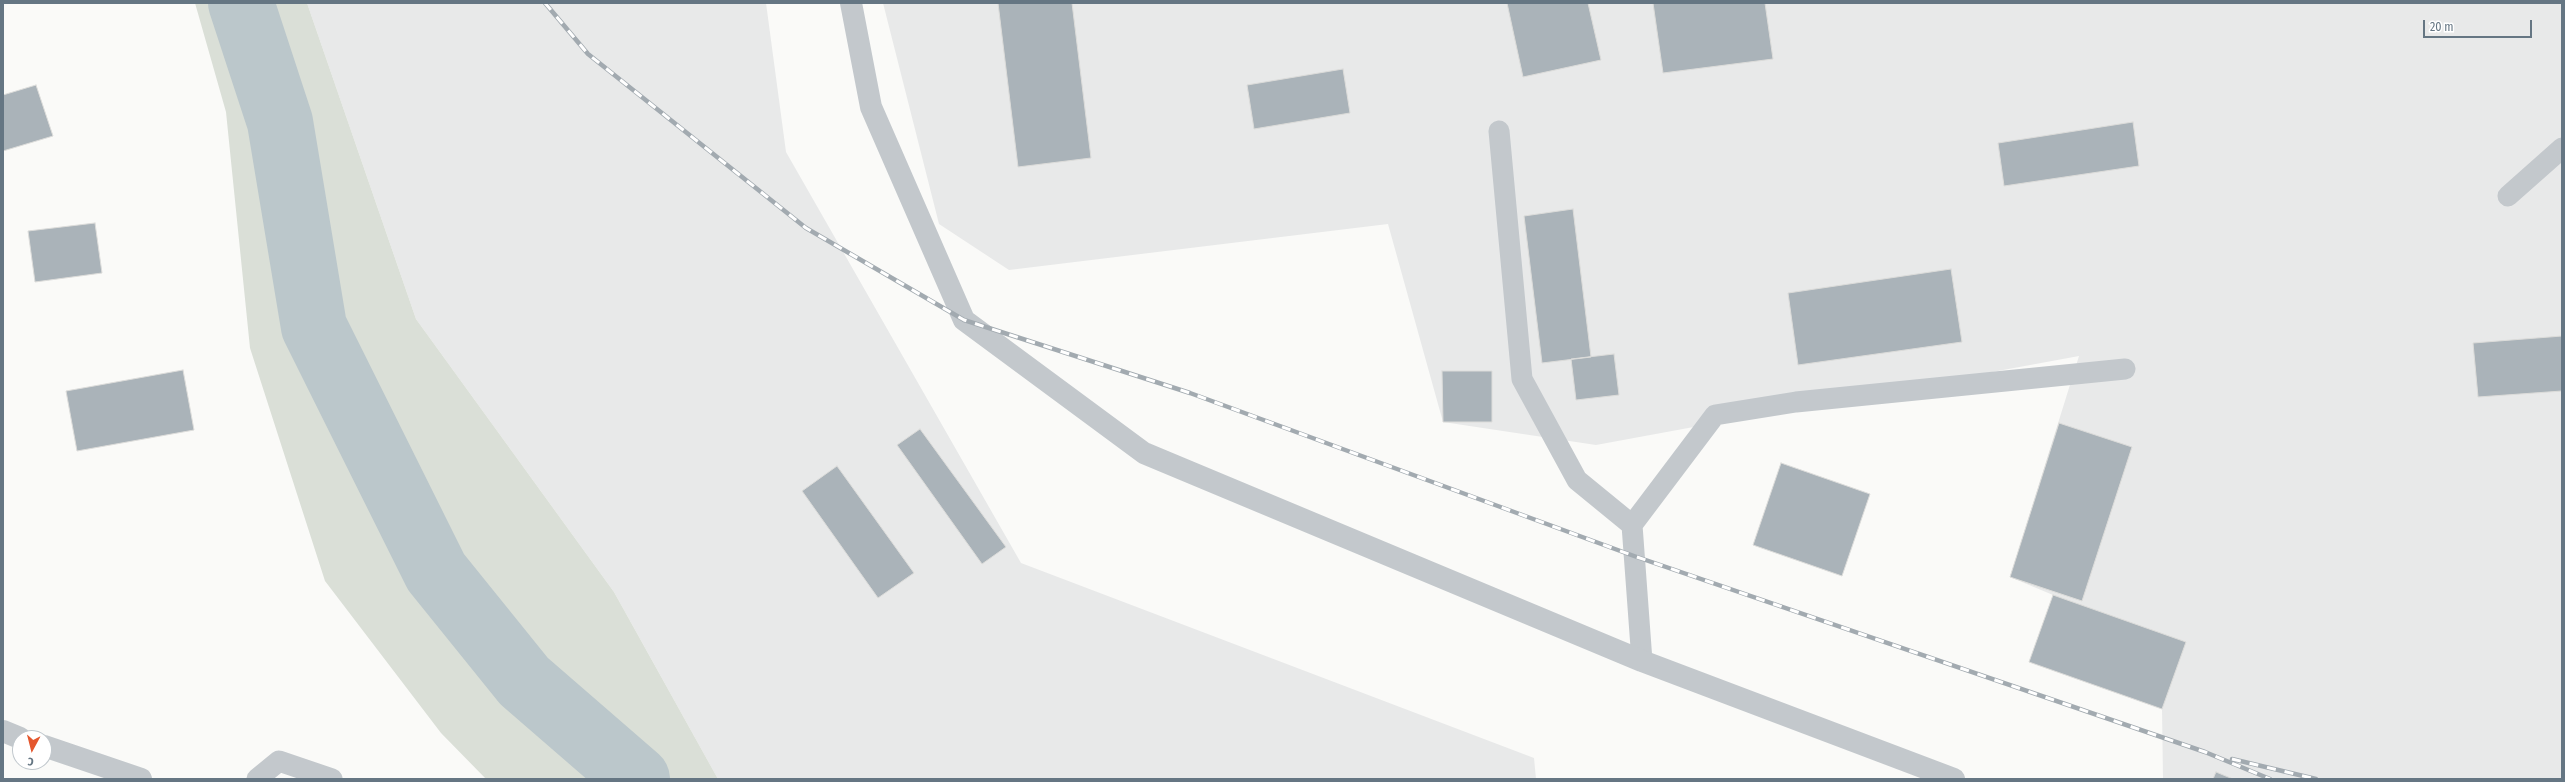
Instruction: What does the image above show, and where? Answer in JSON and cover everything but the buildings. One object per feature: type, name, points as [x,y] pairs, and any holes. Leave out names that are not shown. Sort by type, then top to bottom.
[{"type":"street","points":[[851,3],[871,107],[964,320],[1144,453],[1642,661],[1954,779]]},
{"type":"street","points":[[52,749],[141,779]]},
{"type":"lane","points":[[1499,131],[1522,379],[1577,480],[1632,525]]},
{"type":"lane","points":[[2508,196],[2562,148]]},
{"type":"lane","points":[[1642,661],[1632,525],[1714,414],[1796,402],[2125,369]]},
{"type":"lane","points":[[257,779],[279,761],[332,779]]},
{"type":"shaded area","points":[[195,3],[307,3],[416,319],[614,592],[718,779],[486,779],[441,733],[325,581],[250,348],[226,112]]},
{"type":"shaded area","points":[[307,3],[766,3],[786,152],[1021,563],[1534,758],[1536,779],[718,779],[614,592],[416,319]]},
{"type":"shaded area","points":[[883,3],[2562,3],[2562,779],[2163,779],[2162,709],[2029,662],[2053,595],[2010,577],[2079,356],[1596,445],[1443,422],[1388,224],[1009,270],[939,224]]},
{"type":"waterway","points":[[241,3],[280,122],[314,327],[436,572],[524,681],[637,779]]},
{"type":"railway","points":[[545,3],[588,54],[806,228],[964,320],[1190,393],[1634,556],[2205,752],[2270,779]]},
{"type":"railway","points":[[2232,759],[2316,779]]}]
